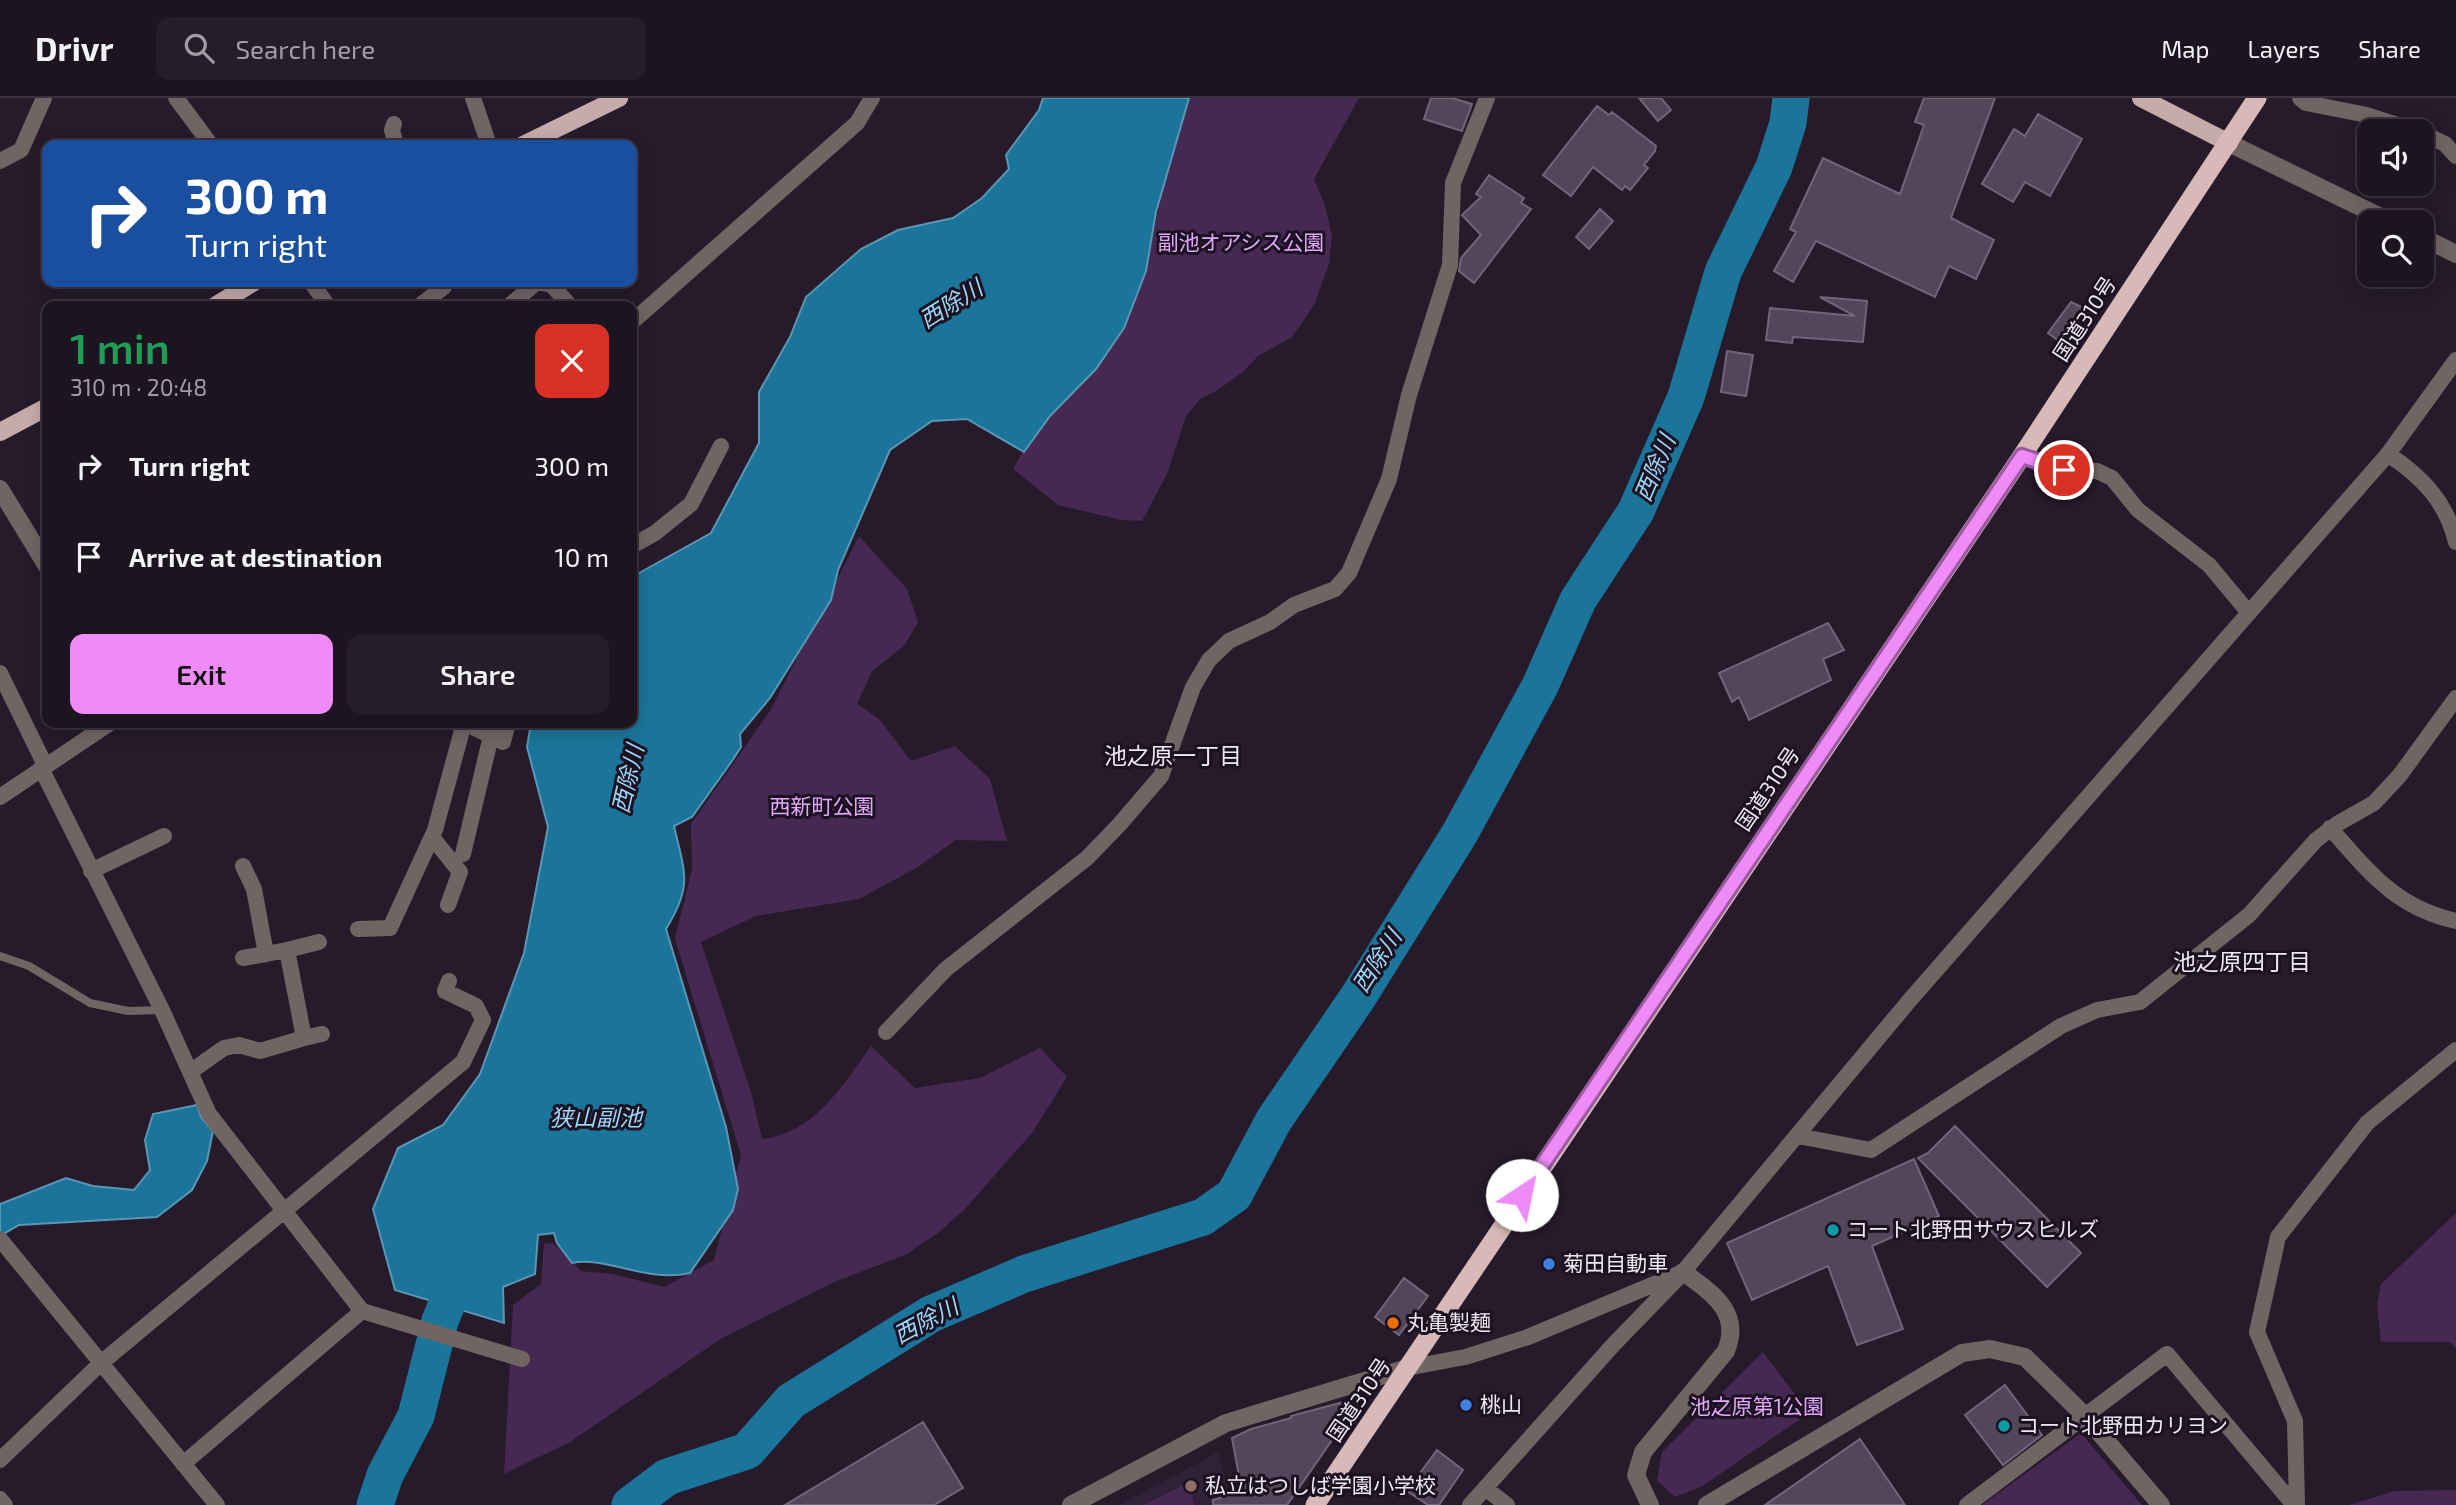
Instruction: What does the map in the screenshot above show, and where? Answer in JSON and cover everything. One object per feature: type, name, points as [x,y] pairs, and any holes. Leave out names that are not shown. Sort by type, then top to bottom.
[{"type":"highway","name":"国道310号","points":[[1315,1505],[2022,456],[2258,98]]},
{"type":"main road","points":[[533,140],[619,98]]},
{"type":"main road","points":[[2141,98],[2229,144]]},
{"type":"main road","points":[[223,301],[246,287]]},
{"type":"main road","points":[[0,432],[42,410]]},
{"type":"street","points":[[0,161],[21,150],[44,98]]},
{"type":"street","points":[[176,98],[207,140]]},
{"type":"street","points":[[473,98],[487,140]]},
{"type":"street","points":[[637,318],[857,123],[872,98]]},
{"type":"street","points":[[886,1032],[946,970],[1087,858],[1119,825],[1161,776],[1189,698],[1209,660],[1229,641],[1270,622],[1294,605],[1335,589],[1349,573],[1389,479],[1409,395],[1450,265],[1454,183],[1487,98]]},
{"type":"street","points":[[2300,98],[2306,103],[2379,119]]},
{"type":"street","points":[[394,124],[392,130],[395,140]]},
{"type":"street","points":[[2434,139],[2445,144],[2456,156]]},
{"type":"street","points":[[2229,144],[2367,210]]},
{"type":"street","points":[[2434,243],[2456,254]]},
{"type":"street","points":[[426,301],[444,287]]},
{"type":"street","points":[[515,301],[531,287]]},
{"type":"street","points":[[554,287],[566,301]]},
{"type":"street","points":[[1470,1505],[1614,1344],[1683,1272],[1909,1001],[2388,454],[2456,360]]},
{"type":"street","points":[[637,543],[655,533],[691,504],[721,446]]},
{"type":"street","points":[[2388,454],[2419,475],[2438,497],[2451,523],[2456,542]]},
{"type":"street","points":[[2022,456],[2064,470],[2097,471],[2112,478],[2138,510],[2209,565],[2249,613]]},
{"type":"street","points":[[0,489],[42,558]]},
{"type":"street","points":[[0,673],[91,871],[162,1010],[209,1114],[363,1311],[522,1359]]},
{"type":"street","points":[[1798,1136],[1871,1150],[2061,1026],[2097,1010],[2140,1002],[2249,915],[2330,828],[2374,803],[2400,775],[2456,698]]},
{"type":"street","points":[[0,797],[102,728]]},
{"type":"street","points":[[358,929],[390,928],[432,837],[463,728]]},
{"type":"street","points":[[474,728],[503,742],[507,728]]},
{"type":"street","points":[[463,854],[491,736]]},
{"type":"street","points":[[2330,828],[2375,879],[2401,901],[2430,915],[2456,921]]},
{"type":"street","points":[[91,871],[164,836]]},
{"type":"street","points":[[432,837],[460,872],[448,905]]},
{"type":"street","points":[[243,866],[258,888],[266,954]]},
{"type":"street","points":[[243,958],[319,942]]},
{"type":"street","points":[[287,950],[304,1038]]},
{"type":"street","points":[[0,1460],[101,1363],[463,1062],[483,1020],[476,1006],[445,991],[449,981]]},
{"type":"street","points":[[190,1072],[223,1048],[239,1045],[260,1051],[322,1034]]},
{"type":"street","points":[[2295,1505],[2295,1421],[2257,1332],[2278,1237],[2367,1123],[2456,1050]]},
{"type":"street","points":[[0,1239],[217,1505]]},
{"type":"street","points":[[1071,1505],[1226,1423],[1408,1368],[1465,1357],[1528,1337],[1683,1272]]},
{"type":"street","points":[[1650,1505],[1636,1475],[1643,1452],[1726,1351],[1732,1336],[1728,1316],[1714,1294],[1683,1272]]},
{"type":"street","points":[[183,1464],[363,1311]]},
{"type":"street","points":[[1707,1505],[1962,1353],[1990,1349],[2025,1357],[2086,1417],[2161,1505]]},
{"type":"street","points":[[1968,1505],[2167,1354],[2295,1505]]},
{"type":"street","points":[[1485,1488],[1507,1505]]},
{"type":"street","points":[[0,1499],[5,1505]]},
{"type":"lane","points":[[0,956],[29,966],[90,1003],[128,1011],[162,1010]]},
{"type":"shaded area","name":"私立はつしば学園小学校","points":[[1218,1452],[1232,1505],[1119,1505],[1191,1467]]},
{"type":"green space","name":"副池オアシス公園","points":[[1189,98],[1359,98],[1314,179],[1325,205],[1332,236],[1329,264],[1314,305],[1292,337],[1258,356],[1244,371],[1218,390],[1201,398],[1186,416],[1167,474],[1142,521],[1121,520],[1058,505],[1013,469],[1031,438],[1124,328],[1152,240],[1169,158]]},
{"type":"green space","name":"西新町公園","points":[[859,536],[907,589],[918,622],[904,646],[872,671],[857,704],[879,719],[911,761],[955,746],[990,779],[1007,841],[956,840],[918,867],[859,899],[756,916],[701,942],[751,1092],[762,1139],[797,1128],[812,1117],[838,1091],[871,1046],[915,1088],[980,1078],[1040,1048],[1067,1077],[1032,1133],[964,1210],[939,1232],[907,1254],[832,1283],[722,1338],[570,1442],[504,1474],[513,1305],[541,1284],[544,1244],[553,1243],[581,1271],[613,1274],[664,1287],[714,1260],[741,1155],[675,939],[692,869],[691,824],[770,711]]},
{"type":"green space","points":[[2456,1213],[2456,1349],[2450,1342],[2381,1342],[2377,1304],[2381,1284]]},
{"type":"green space","name":"池之原第1公園","points":[[1763,1352],[1809,1413],[1701,1487],[1675,1497],[1657,1481],[1662,1452]]},
{"type":"green space","points":[[2081,1433],[2142,1505],[1982,1505]]},
{"type":"green space","points":[[1189,1482],[1194,1505],[1144,1505]]},
{"type":"green space","points":[[2456,1490],[2456,1505],[2349,1505],[2395,1491]]},
{"type":"water","name":"狭山副池","points":[[1043,98],[1189,98],[1156,212],[1146,271],[1124,328],[1096,369],[1050,416],[1024,452],[967,419],[932,421],[890,450],[838,570],[831,600],[770,698],[740,734],[741,747],[732,761],[692,817],[674,826],[684,879],[680,901],[666,929],[726,1127],[738,1189],[733,1210],[690,1273],[658,1275],[599,1263],[572,1263],[557,1243],[554,1233],[538,1235],[535,1274],[503,1287],[504,1323],[395,1290],[373,1209],[398,1148],[443,1125],[480,1074],[524,953],[548,827],[527,747],[530,728],[637,728],[637,574],[711,533],[759,443],[759,392],[790,337],[806,297],[861,249],[898,230],[953,218],[982,198],[1009,169],[1006,155],[1039,110]]},
{"type":"water","points":[[197,1105],[201,1117],[213,1131],[207,1161],[192,1190],[157,1217],[19,1225],[0,1236],[0,1204],[66,1178],[93,1186],[134,1190],[150,1170],[145,1140],[153,1114]]},
{"type":"building","points":[[1431,98],[1452,98],[1472,104],[1462,131],[1424,119]]},
{"type":"building","points":[[1639,98],[1661,98],[1671,110],[1658,121]]},
{"type":"building","points":[[1924,98],[1995,98],[1951,218],[1994,240],[1976,279],[1949,266],[1935,297],[1816,241],[1793,282],[1774,271],[1796,232],[1790,229],[1823,158],[1900,194],[1924,125],[1915,122]]},
{"type":"building","points":[[1597,106],[1609,115],[1612,112],[1656,146],[1655,151],[1644,165],[1648,168],[1630,190],[1625,186],[1622,190],[1593,167],[1571,196],[1543,175]]},
{"type":"building","points":[[2038,114],[2082,139],[2050,196],[2025,182],[2013,202],[1982,184],[2014,129],[2025,136]]},
{"type":"building","points":[[1489,175],[1524,198],[1521,203],[1531,209],[1474,283],[1459,271],[1461,258],[1481,235],[1462,215],[1481,197],[1476,194]]},
{"type":"building","points":[[1600,209],[1613,221],[1589,249],[1576,237]]},
{"type":"building","points":[[1820,297],[1867,301],[1863,342],[1793,337],[1792,343],[1766,340],[1770,308],[1855,316]]},
{"type":"building","points":[[2071,302],[2096,314],[2071,350],[2048,333]]},
{"type":"building","points":[[1727,351],[1753,355],[1746,396],[1721,392]]},
{"type":"building","points":[[1828,623],[1844,650],[1823,659],[1831,680],[1749,720],[1739,697],[1732,702],[1719,673]]},
{"type":"building","name":"コート北野田サウスヒルズ","points":[[1955,1126],[2081,1253],[2047,1287],[1918,1158],[1928,1153]]},
{"type":"building","name":"コート北野田サウスヒルズ","points":[[1914,1159],[1939,1216],[1872,1246],[1903,1329],[1857,1345],[1828,1266],[1752,1300],[1727,1243]]},
{"type":"building","points":[[1404,1278],[1428,1296],[1399,1335],[1375,1317]]},
{"type":"building","name":"コート北野田カリヨン","points":[[2005,1385],[2042,1435],[2003,1465],[1965,1415]]},
{"type":"building","points":[[1362,1397],[1287,1505],[1213,1505],[1213,1500],[1242,1492],[1232,1438],[1291,1416]]},
{"type":"building","points":[[923,1422],[963,1488],[934,1505],[785,1505]]},
{"type":"building","points":[[1860,1439],[1905,1505],[1765,1505]]},
{"type":"building","points":[[1437,1450],[1463,1470],[1439,1505],[1428,1505],[1407,1491]]},
{"type":"waterway","name":"西除川","points":[[630,1505],[667,1477],[747,1451],[791,1401],[931,1314],[1024,1274],[1203,1217],[1234,1195],[1274,1120],[1358,997],[1460,833],[1540,686],[1578,600],[1636,511],[1686,397],[1723,272],[1774,167],[1788,123],[1791,98]]},
{"type":"waterway","name":"西除川","points":[[375,1505],[385,1475],[416,1416],[440,1321],[465,1259]]},
{"type":"place","name":"コート北野田サウスヒルズ","points":[[1833,1230]]},
{"type":"place","name":"菊田自動車","points":[[1549,1264]]},
{"type":"place","name":"丸亀製麺","points":[[1393,1323]]},
{"type":"place","name":"桃山","points":[[1466,1405]]},
{"type":"place","name":"コート北野田カリヨン","points":[[2004,1426]]},
{"type":"place","name":"私立はつしば学園小学校","points":[[1191,1486]]},
{"type":"district","name":"池之原一丁目","points":[[1173,756]]},
{"type":"district","name":"池之原四丁目","points":[[2242,962]]},
{"type":"route","points":[[1522,1195],[2022,456],[2064,470]]}]
